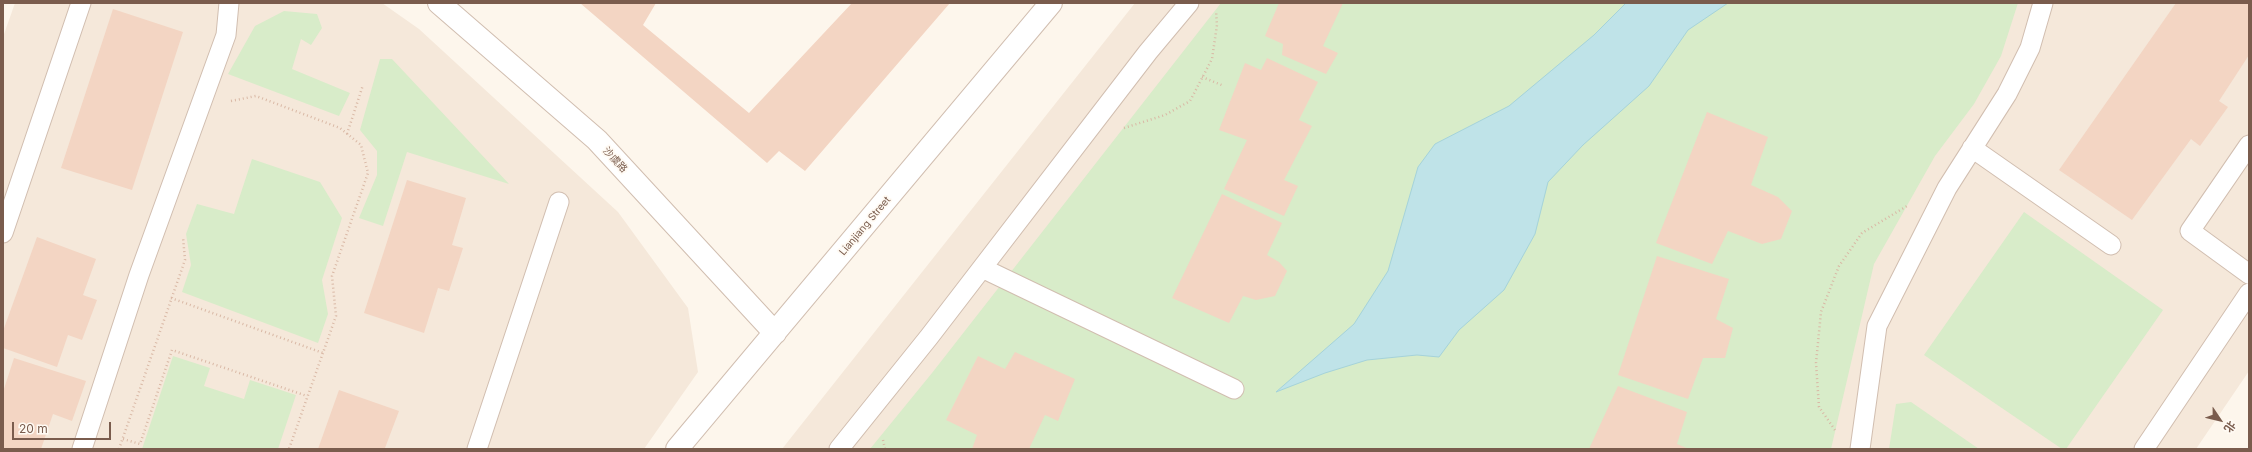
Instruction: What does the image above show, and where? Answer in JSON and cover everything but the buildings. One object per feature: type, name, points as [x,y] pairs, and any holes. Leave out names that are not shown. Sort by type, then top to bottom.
[{"type":"street","name":"沙虞路","points":[[439,3],[597,140],[775,333]]},
{"type":"street","name":"Lianjiang Street","points":[[677,449],[1051,3]]},
{"type":"lane","points":[[3,233],[81,3]]},
{"type":"lane","points":[[82,449],[139,275],[226,34],[229,3]]},
{"type":"lane","points":[[839,449],[982,268],[1148,52],[1189,3]]},
{"type":"lane","points":[[1860,449],[1877,326],[1947,188],[2007,94],[2030,48],[2043,3]]},
{"type":"lane","points":[[2249,144],[2190,231],[2249,274]]},
{"type":"lane","points":[[1972,148],[2111,245]]},
{"type":"lane","points":[[476,449],[559,202]]},
{"type":"lane","points":[[982,268],[1234,389]]},
{"type":"lane","points":[[2144,449],[2249,294]]},
{"type":"path","points":[[1090,127],[1128,128],[1165,115],[1190,100],[1212,59],[1217,25],[1215,3]]},
{"type":"path","points":[[1202,78],[1224,86]]},
{"type":"path","points":[[347,134],[363,85]]},
{"type":"path","points":[[229,101],[256,96],[340,128],[361,145],[368,173],[332,276],[336,316],[289,449]]},
{"type":"path","points":[[1835,431],[1820,407],[1816,363],[1820,312],[1839,266],[1862,233],[1898,210],[1947,188]]},
{"type":"path","points":[[119,449],[185,260],[182,229]]},
{"type":"path","points":[[171,298],[323,353]]},
{"type":"path","points":[[123,439],[140,444],[172,350],[307,396]]},
{"type":"shaded area","points":[[15,3],[382,3],[419,29],[618,212],[688,308],[698,372],[644,449],[3,449],[3,37]]},
{"type":"shaded area","points":[[1135,3],[2249,3],[2249,371],[2196,449],[782,449]]},
{"type":"green space","points":[[1221,3],[2018,3],[2001,56],[1974,104],[1935,156],[1874,264],[1831,449],[870,449],[932,373]]},
{"type":"green space","points":[[284,11],[317,14],[322,28],[311,45],[301,39],[292,69],[350,93],[339,116],[228,74],[255,26]]},
{"type":"green space","points":[[380,59],[392,59],[509,184],[407,152],[383,226],[359,218],[377,175],[377,151],[360,130]]},
{"type":"green space","points":[[252,159],[320,182],[342,218],[322,280],[328,314],[318,343],[182,292],[191,265],[186,234],[197,204],[234,214]]},
{"type":"green space","points":[[2024,212],[2163,310],[2066,449],[2062,449],[1924,355]]},
{"type":"green space","points":[[173,356],[210,368],[204,386],[244,399],[250,380],[296,395],[278,449],[142,449]]},
{"type":"green space","points":[[1911,402],[1979,449],[1889,449],[1896,404]]},
{"type":"water","points":[[1626,3],[1728,3],[1688,30],[1649,86],[1583,145],[1548,182],[1535,234],[1504,290],[1459,330],[1439,357],[1417,355],[1367,360],[1325,373],[1276,392],[1354,324],[1388,271],[1418,167],[1435,144],[1509,106],[1594,35]]}]
